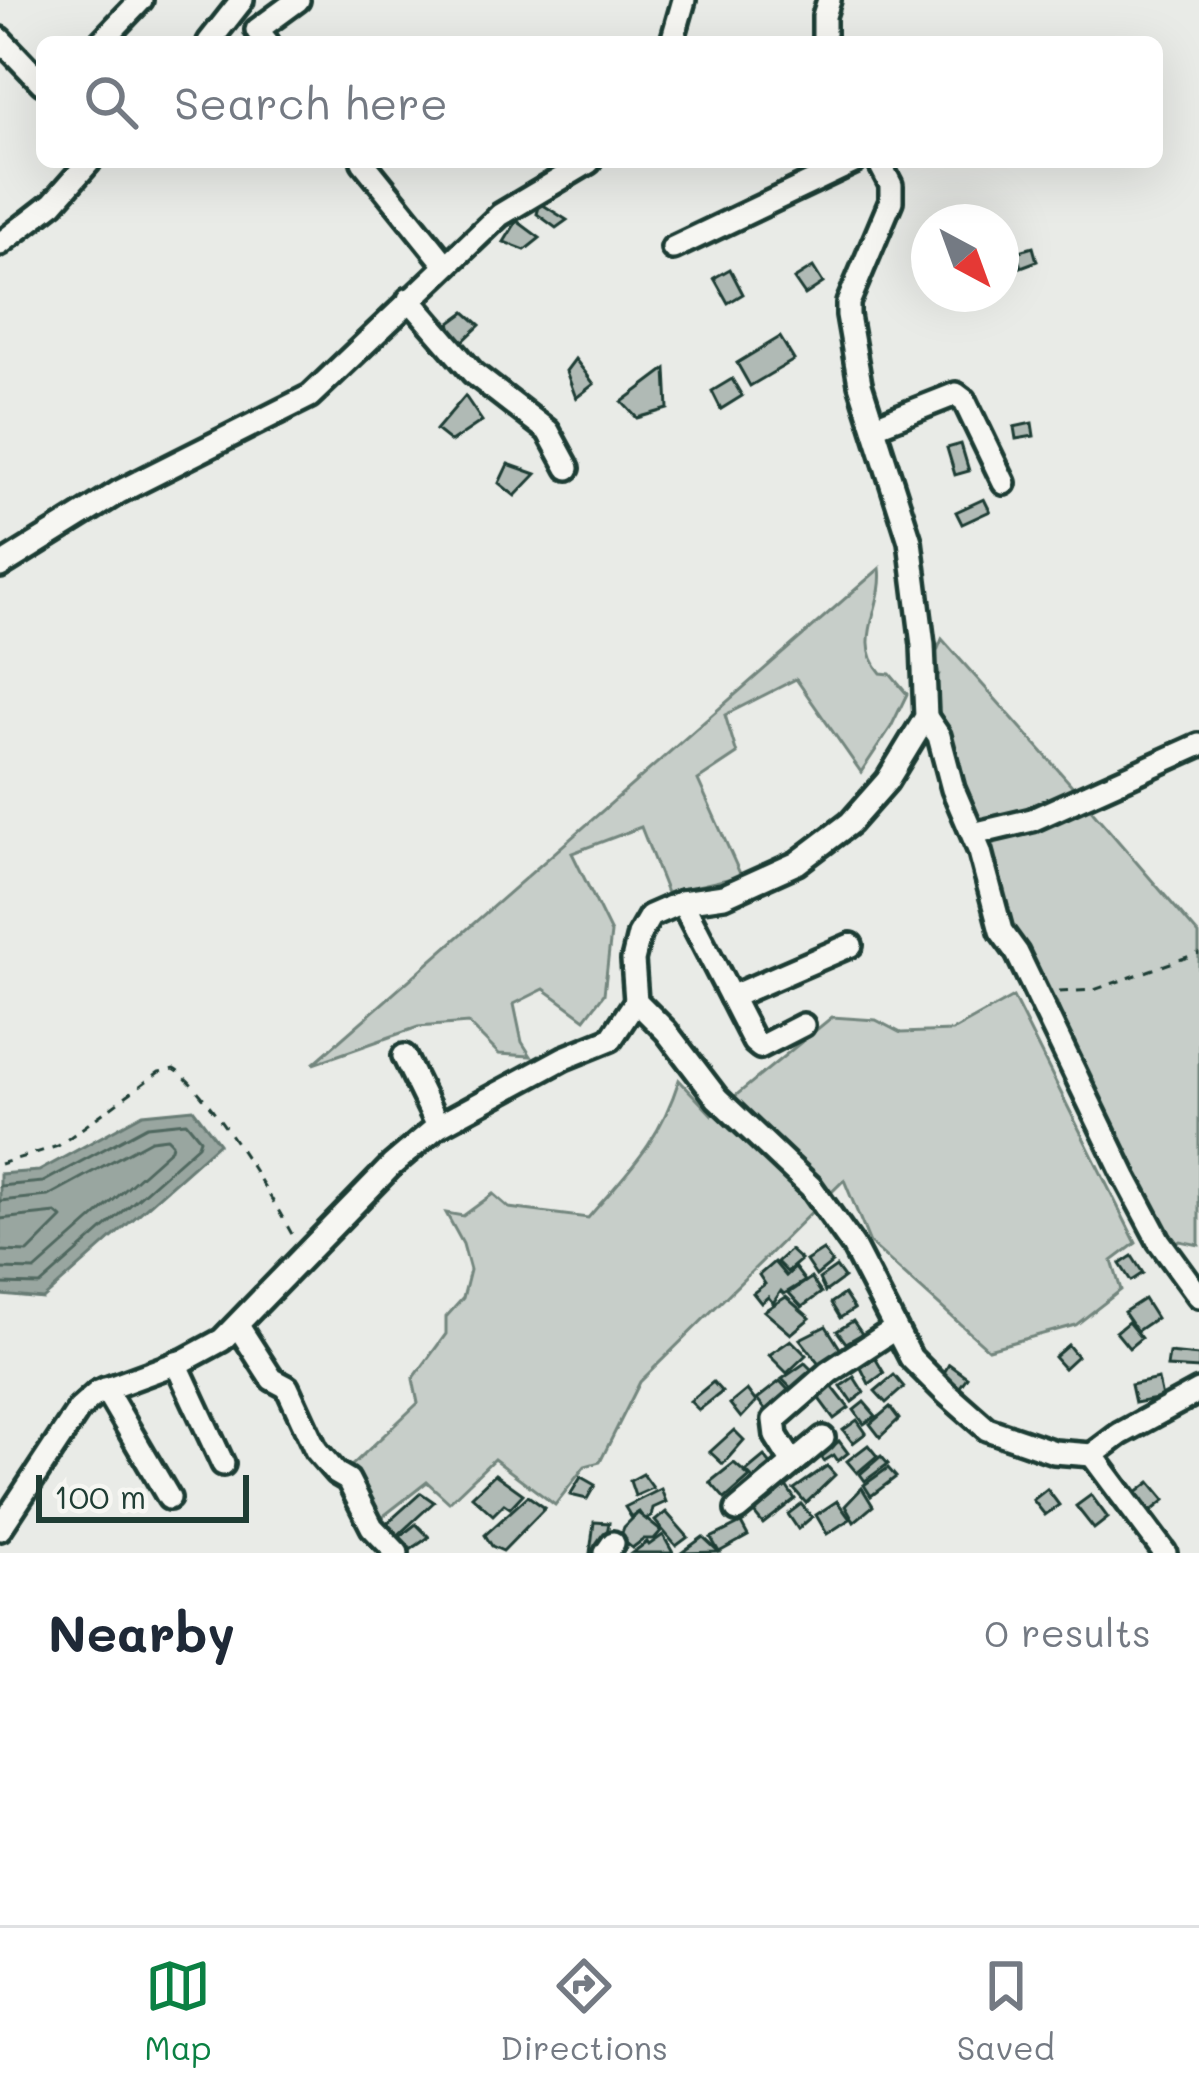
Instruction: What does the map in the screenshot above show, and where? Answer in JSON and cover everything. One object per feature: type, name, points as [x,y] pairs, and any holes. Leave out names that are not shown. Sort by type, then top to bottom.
[{"type":"street","points":[[107,36],[141,0]]},
{"type":"street","points":[[214,36],[242,0]]},
{"type":"street","points":[[262,36],[257,30],[298,0]]},
{"type":"street","points":[[674,36],[684,0]]},
{"type":"street","points":[[826,8],[847,0]]},
{"type":"street","points":[[0,39],[36,77]]},
{"type":"street","points":[[0,244],[53,202],[84,168]]},
{"type":"street","points":[[368,168],[446,265]]},
{"type":"street","points":[[0,566],[119,492],[310,396],[500,215],[579,168]]},
{"type":"street","points":[[673,248],[841,168]]},
{"type":"street","points":[[882,168],[891,185],[891,201],[847,307],[860,384],[910,541],[926,717],[939,736],[1001,931],[1018,953],[1137,1200],[1199,1296]]},
{"type":"street","points":[[410,299],[473,373],[548,430],[568,468]]},
{"type":"street","points":[[875,426],[956,394],[964,400],[1004,483]]},
{"type":"street","points":[[0,1529],[79,1409],[105,1389],[222,1340],[392,1166],[438,1126],[564,1058],[611,1039],[636,1001],[633,960],[644,922],[656,911],[724,896],[797,862],[832,836],[887,782],[926,717]]},
{"type":"street","points":[[973,834],[1032,820],[1199,745]]},
{"type":"street","points":[[682,902],[754,1042],[760,1046],[803,1025]]},
{"type":"street","points":[[731,997],[851,945]]},
{"type":"street","points":[[636,1001],[666,1031],[717,1098],[812,1187],[853,1246],[911,1358],[987,1429],[1054,1452],[1092,1455],[1120,1434],[1199,1391]]},
{"type":"street","points":[[404,1056],[438,1126]]},
{"type":"street","points":[[238,1326],[272,1379],[287,1387],[316,1450],[348,1480],[372,1527],[397,1553]]},
{"type":"street","points":[[793,1463],[776,1436],[774,1420],[830,1372],[893,1330]]},
{"type":"street","points":[[176,1363],[223,1464]]},
{"type":"street","points":[[105,1389],[170,1498]]},
{"type":"street","points":[[737,1510],[823,1438]]},
{"type":"street","points":[[1092,1455],[1165,1553]]},
{"type":"path","points":[[1042,1002],[1061,990],[1094,990],[1199,952]]},
{"type":"path","points":[[0,1164],[58,1146],[159,1072],[174,1070],[186,1077],[229,1134],[304,1258]]},
{"type":"shaded area","points":[[880,568],[869,648],[881,673],[890,674],[907,694],[861,772],[796,679],[725,715],[737,754],[698,780],[741,876],[667,893],[641,827],[572,853],[611,933],[604,994],[585,1019],[544,989],[514,1004],[522,1042],[531,1056],[499,1054],[468,1023],[418,1027],[313,1064]]},
{"type":"shaded area","points":[[942,639],[1076,790],[965,831],[932,684],[939,674],[935,656]]},
{"type":"shaded area","points":[[1088,806],[1199,935],[1199,1245],[1180,1241],[1160,1254],[1044,1034],[1060,1013],[1057,1003],[1014,946],[974,844]]},
{"type":"shaded area","points":[[1013,997],[1136,1243],[1112,1261],[1121,1290],[1076,1325],[988,1349],[870,1243],[844,1180],[640,1382],[600,1462],[585,1466],[555,1505],[494,1459],[449,1502],[427,1482],[381,1518],[345,1472],[418,1403],[413,1379],[446,1334],[446,1317],[463,1298],[470,1270],[463,1244],[446,1213],[463,1216],[493,1194],[509,1208],[588,1218],[652,1138],[679,1080],[712,1115],[832,1017],[876,1020],[901,1033],[952,1031]]},
{"type":"water","points":[[193,1109],[219,1143],[43,1299],[0,1295],[0,1174],[39,1171],[143,1114]]},
{"type":"building","points":[[540,203],[567,220],[556,228],[537,214]]},
{"type":"building","points":[[517,221],[540,238],[525,250],[504,242]]},
{"type":"building","points":[[1033,247],[1037,261],[1021,267],[1019,251]]},
{"type":"building","points":[[813,267],[823,283],[805,295],[794,279]]},
{"type":"building","points":[[730,269],[743,294],[728,303],[714,278]]},
{"type":"building","points":[[465,312],[480,325],[458,346],[450,323]]},
{"type":"building","points":[[780,337],[794,360],[750,386],[737,363]]},
{"type":"building","points":[[575,359],[594,384],[576,398],[566,371]]},
{"type":"building","points":[[666,369],[668,409],[637,418],[622,402]]},
{"type":"building","points":[[732,379],[742,396],[721,409],[712,391]]},
{"type":"building","points":[[465,396],[482,421],[451,442],[436,430]]},
{"type":"building","points":[[1032,423],[1034,436],[1016,439],[1014,427]]},
{"type":"building","points":[[961,444],[969,471],[955,475],[947,448]]},
{"type":"building","points":[[508,464],[536,474],[515,496],[499,483]]},
{"type":"building","points":[[984,499],[990,511],[962,524],[956,512]]},
{"type":"building","points":[[790,1250],[801,1260],[787,1272],[777,1262]]},
{"type":"building","points":[[823,1250],[832,1263],[816,1276],[806,1261]]},
{"type":"building","points":[[1132,1256],[1143,1273],[1131,1281],[1120,1264]]},
{"type":"building","points":[[774,1262],[786,1276],[795,1268],[805,1281],[784,1294],[781,1291],[773,1303],[768,1297],[761,1303],[753,1293],[765,1284],[759,1275]]},
{"type":"building","points":[[836,1267],[844,1278],[825,1292],[819,1279]]},
{"type":"building","points":[[811,1278],[821,1293],[802,1307],[789,1293]]},
{"type":"building","points":[[844,1294],[854,1309],[840,1318],[831,1303]]},
{"type":"building","points":[[786,1297],[810,1318],[791,1334],[764,1311]]},
{"type":"building","points":[[1144,1299],[1156,1318],[1137,1331],[1124,1312]]},
{"type":"building","points":[[853,1321],[862,1334],[846,1343],[837,1331]]},
{"type":"building","points":[[1128,1322],[1141,1338],[1129,1348],[1116,1332]]},
{"type":"building","points":[[826,1326],[841,1350],[821,1366],[800,1339]]},
{"type":"building","points":[[791,1340],[806,1355],[787,1373],[769,1355]]},
{"type":"building","points":[[1068,1345],[1077,1356],[1064,1368],[1054,1357]]},
{"type":"building","points":[[870,1349],[884,1373],[869,1384],[856,1358]]},
{"type":"building","points":[[1169,1353],[1199,1356],[1199,1369],[1167,1367]]},
{"type":"building","points":[[805,1363],[814,1372],[791,1388],[782,1379]]},
{"type":"building","points":[[949,1364],[967,1377],[957,1391],[940,1380]]},
{"type":"building","points":[[894,1375],[904,1387],[886,1403],[875,1391]]},
{"type":"building","points":[[854,1377],[864,1393],[852,1402],[841,1386]]},
{"type":"building","points":[[1158,1379],[1162,1398],[1135,1403],[1131,1385]]},
{"type":"building","points":[[780,1381],[792,1394],[768,1413],[757,1399]]},
{"type":"building","points":[[713,1382],[722,1392],[699,1410],[690,1401]]},
{"type":"building","points":[[831,1385],[849,1408],[834,1419],[817,1396]]},
{"type":"building","points":[[747,1390],[756,1402],[741,1418],[730,1404]]},
{"type":"building","points":[[864,1402],[876,1416],[864,1424],[854,1410]]},
{"type":"building","points":[[890,1407],[899,1419],[880,1437],[870,1424]]},
{"type":"building","points":[[857,1420],[866,1433],[853,1443],[843,1430]]},
{"type":"building","points":[[734,1430],[744,1440],[723,1464],[710,1452]]},
{"type":"building","points":[[839,1441],[848,1453],[838,1461],[834,1455],[824,1461],[821,1456]]},
{"type":"building","points":[[868,1445],[877,1456],[857,1473],[847,1461]]},
{"type":"building","points":[[764,1456],[774,1468],[757,1483],[746,1471]]},
{"type":"building","points":[[881,1456],[888,1464],[865,1481],[860,1474]]},
{"type":"building","points":[[734,1463],[750,1477],[725,1499],[710,1482]]},
{"type":"building","points":[[827,1466],[835,1475],[806,1503],[794,1489]]},
{"type":"building","points":[[888,1468],[896,1477],[871,1496],[864,1485]]},
{"type":"building","points":[[495,1474],[523,1494],[510,1508],[504,1504],[493,1515],[472,1496]]},
{"type":"building","points":[[643,1474],[653,1488],[635,1496],[630,1481]]},
{"type":"building","points":[[581,1477],[595,1485],[587,1499],[570,1495]]},
{"type":"building","points":[[782,1480],[795,1499],[763,1524],[749,1507]]},
{"type":"building","points":[[1150,1482],[1165,1500],[1149,1513],[1135,1494]]},
{"type":"building","points":[[862,1488],[873,1506],[854,1522],[845,1506]]},
{"type":"building","points":[[661,1489],[666,1502],[653,1508],[651,1517],[644,1519],[639,1512],[631,1517],[625,1507]]},
{"type":"building","points":[[1047,1489],[1059,1505],[1045,1515],[1033,1500]]},
{"type":"building","points":[[421,1493],[434,1502],[396,1537],[383,1527]]},
{"type":"building","points":[[1091,1495],[1108,1518],[1094,1529],[1076,1506]]},
{"type":"building","points":[[528,1496],[545,1508],[503,1551],[492,1546],[485,1535]]},
{"type":"building","points":[[837,1501],[850,1519],[827,1534],[816,1515]]},
{"type":"building","points":[[801,1504],[812,1517],[798,1529],[788,1514]]},
{"type":"building","points":[[666,1512],[688,1537],[676,1546],[655,1521]]},
{"type":"building","points":[[638,1513],[661,1531],[632,1548],[620,1538]]},
{"type":"building","points":[[594,1522],[609,1523],[603,1553],[590,1553]]},
{"type":"building","points":[[741,1523],[748,1536],[719,1552],[711,1538]]},
{"type":"building","points":[[416,1524],[429,1537],[406,1553],[393,1542]]},
{"type":"building","points":[[663,1535],[673,1553],[632,1553],[647,1542]]},
{"type":"building","points":[[703,1537],[719,1552],[681,1553]]}]
